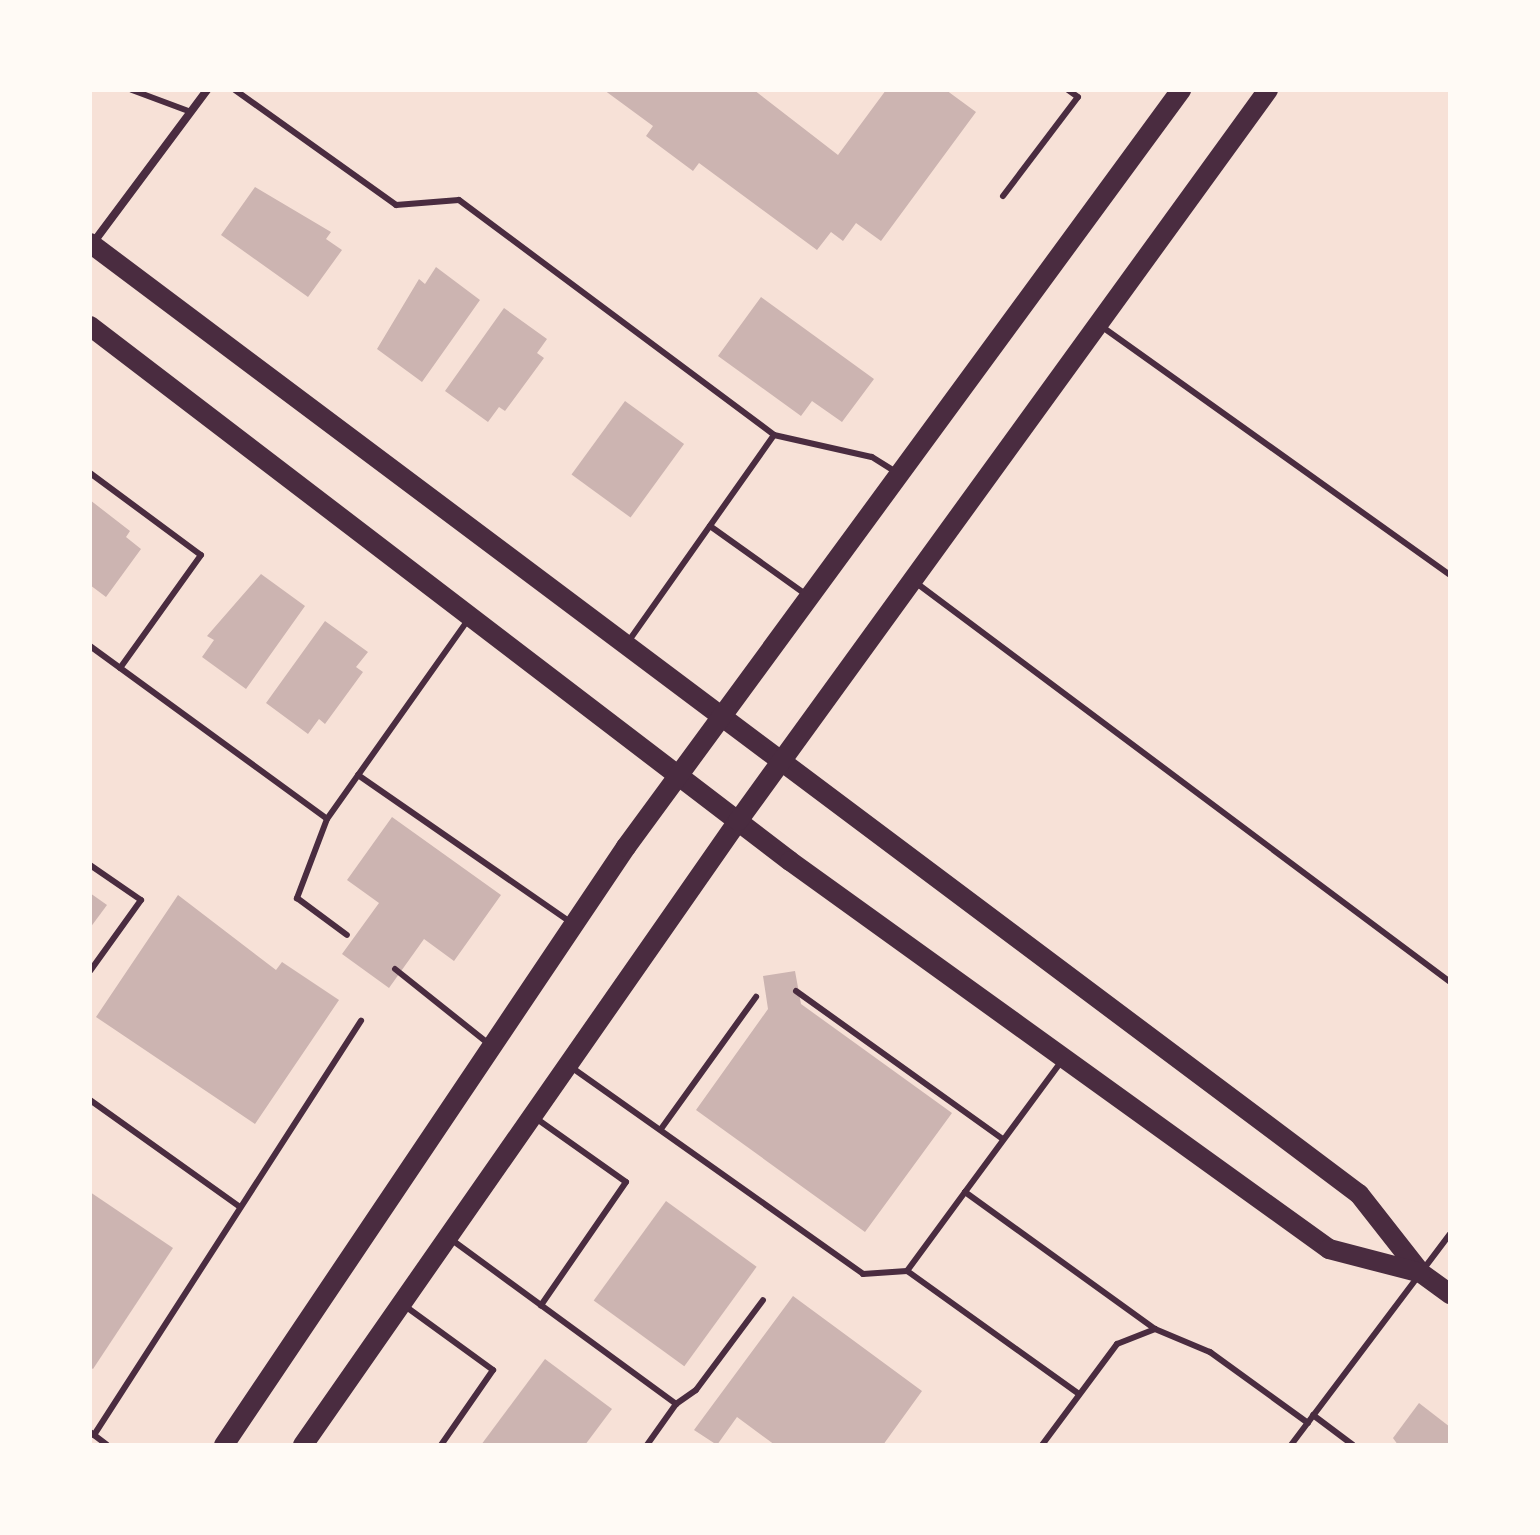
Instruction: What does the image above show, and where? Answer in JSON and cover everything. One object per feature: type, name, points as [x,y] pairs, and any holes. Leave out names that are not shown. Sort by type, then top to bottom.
[{"type":"main road","points":[[224,1445],[573,924],[1181,90]]},
{"type":"main road","points":[[303,1445],[537,1119],[738,821],[1268,90]]},
{"type":"main road","points":[[91,245],[1359,1194],[1421,1273],[1450,1294]]},
{"type":"main road","points":[[90,326],[738,821],[1329,1249],[1421,1273]]},
{"type":"street","points":[[91,245],[207,90]]},
{"type":"lane","points":[[132,90],[191,112]]},
{"type":"lane","points":[[235,90],[396,205],[459,200],[774,435],[872,457],[899,474]]},
{"type":"lane","points":[[1003,196],[1078,97],[1070,90]]},
{"type":"lane","points":[[1099,325],[1450,575]]},
{"type":"lane","points":[[626,645],[774,435]]},
{"type":"lane","points":[[90,473],[201,555],[120,668]]},
{"type":"lane","points":[[710,526],[810,597]]},
{"type":"lane","points":[[913,581],[1450,982]]},
{"type":"lane","points":[[347,935],[297,898],[327,819],[470,618]]},
{"type":"lane","points":[[90,646],[327,819]]},
{"type":"lane","points":[[358,775],[573,924]]},
{"type":"lane","points":[[90,865],[141,900],[90,971]]},
{"type":"lane","points":[[395,969],[490,1045]]},
{"type":"lane","points":[[796,991],[1003,1139]]},
{"type":"lane","points":[[661,1129],[756,997]]},
{"type":"lane","points":[[107,1445],[92,1434],[361,1021]]},
{"type":"lane","points":[[907,1271],[1063,1058]]},
{"type":"lane","points":[[571,1067],[863,1274],[907,1271],[1079,1394]]},
{"type":"lane","points":[[90,1100],[240,1207]]},
{"type":"lane","points":[[537,1119],[626,1182],[541,1305]]},
{"type":"lane","points":[[965,1192],[1155,1329],[1210,1352],[1308,1423]]},
{"type":"lane","points":[[1291,1445],[1450,1234]]},
{"type":"lane","points":[[452,1240],[676,1404]]},
{"type":"lane","points":[[647,1445],[676,1404],[696,1390],[763,1300]]},
{"type":"lane","points":[[405,1306],[493,1370],[441,1445]]},
{"type":"lane","points":[[1042,1445],[1117,1344],[1155,1329]]},
{"type":"lane","points":[[1313,1415],[1353,1445]]},
{"type":"building","points":[[604,90],[754,90],[838,155],[886,90],[946,90],[976,112],[881,241],[856,223],[843,241],[831,232],[817,250],[699,163],[693,171],[646,136],[653,126]]},
{"type":"building","points":[[255,187],[331,232],[326,239],[342,250],[308,297],[221,235]]},
{"type":"building","points":[[436,267],[480,300],[422,382],[377,349],[419,279],[425,284]]},
{"type":"building","points":[[761,297],[874,379],[842,422],[812,401],[801,416],[718,356]]},
{"type":"building","points":[[504,308],[547,339],[537,353],[544,358],[505,411],[499,407],[488,422],[445,391]]},
{"type":"building","points":[[625,401],[684,444],[631,518],[572,475]]},
{"type":"building","points":[[90,500],[130,531],[126,537],[141,549],[106,597],[90,585]]},
{"type":"building","points":[[261,574],[305,606],[246,689],[202,657],[214,640],[207,636]]},
{"type":"building","points":[[325,621],[368,652],[356,667],[363,672],[325,724],[319,719],[308,734],[266,703]]},
{"type":"building","points":[[392,817],[501,895],[454,961],[424,939],[389,988],[342,954],[379,903],[347,880]]},
{"type":"building","points":[[90,893],[107,905],[90,928]]},
{"type":"building","points":[[178,895],[276,970],[282,962],[339,1000],[255,1124],[96,1017]]},
{"type":"building","points":[[795,971],[801,1004],[952,1113],[865,1232],[696,1110],[768,1009],[763,976]]},
{"type":"building","points":[[90,1192],[173,1248],[93,1369],[90,1367]]},
{"type":"building","points":[[666,1201],[757,1267],[684,1366],[594,1301]]},
{"type":"building","points":[[793,1296],[922,1391],[883,1445],[775,1445],[737,1417],[717,1445],[694,1430]]},
{"type":"building","points":[[545,1359],[612,1409],[585,1445],[481,1445]]},
{"type":"building","points":[[1419,1403],[1450,1427],[1450,1445],[1398,1445],[1393,1438]]}]
